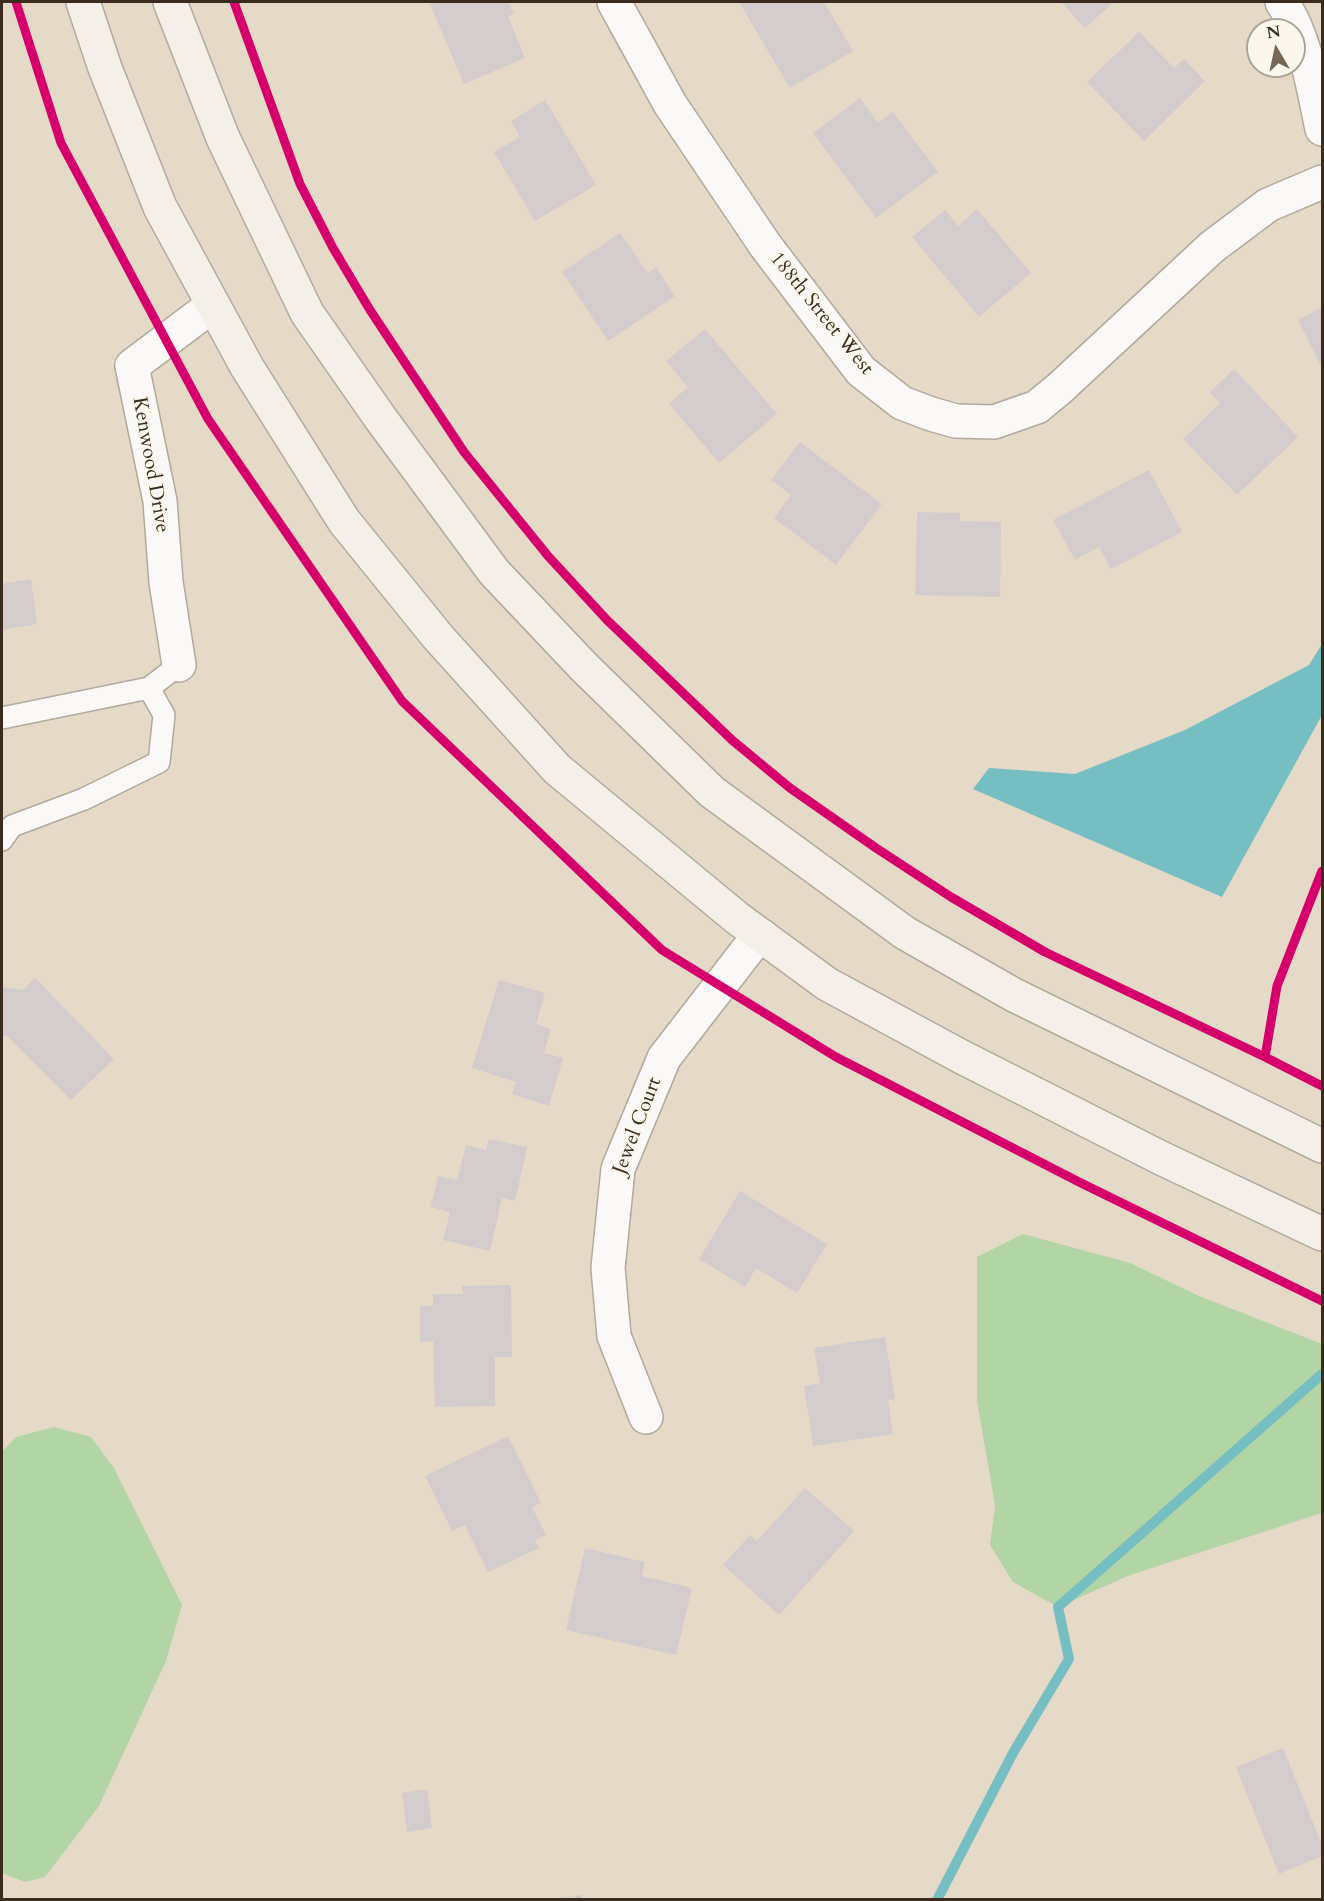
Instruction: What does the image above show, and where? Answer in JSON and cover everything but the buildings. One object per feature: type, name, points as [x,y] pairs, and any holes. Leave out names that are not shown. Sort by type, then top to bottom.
[{"type":"main road","points":[[83,2],[105,68],[160,207],[247,367],[344,520],[438,637],[557,769],[737,918],[827,984],[960,1056],[1161,1158],[1323,1234]]},
{"type":"main road","points":[[170,2],[223,138],[307,313],[381,419],[495,572],[584,667],[712,792],[905,933],[1014,995],[1323,1146]]},
{"type":"street","name":"188th Street West","points":[[614,2],[670,104],[765,245],[861,371],[902,403],[930,414],[957,420],[994,422],[1037,407],[1212,247],[1268,205],[1323,182]]},
{"type":"street","points":[[1282,2],[1289,12],[1308,65],[1323,129]]},
{"type":"street","name":"Kenwood Drive","points":[[179,665],[166,582],[160,501],[132,366],[213,305]]},
{"type":"street","name":"Jewel Court","points":[[646,1417],[614,1336],[608,1268],[618,1168],[664,1058],[749,948],[762,936]]},
{"type":"lane","points":[[2,718],[149,688],[179,665]]},
{"type":"lane","points":[[2,840],[12,826],[84,799],[159,762],[164,716],[149,688]]},
{"type":"green space","points":[[1023,1234],[1130,1263],[1199,1296],[1322,1344],[1322,1513],[1130,1575],[1058,1607],[1013,1582],[990,1545],[995,1505],[977,1401],[977,1257]]},
{"type":"green space","points":[[54,1427],[91,1437],[114,1468],[182,1605],[166,1661],[99,1806],[45,1877],[25,1882],[2,1873],[2,1452],[16,1437]]},
{"type":"water","points":[[1322,644],[1322,715],[1222,897],[973,789],[989,768],[1075,774],[1185,730],[1309,665]]},
{"type":"waterway","points":[[937,1900],[1013,1753],[1069,1659],[1058,1607],[1322,1374]]},
{"type":"cycle path","points":[[16,2],[61,143],[208,419],[402,701],[662,950],[836,1057],[1081,1183],[1322,1301]]},
{"type":"cycle path","points":[[234,2],[300,184],[333,248],[370,310],[464,452],[548,556],[607,620],[732,740],[790,788],[876,848],[951,897],[1045,952],[1265,1057]]},
{"type":"cycle path","points":[[1322,871],[1277,986],[1265,1057],[1322,1086]]}]
